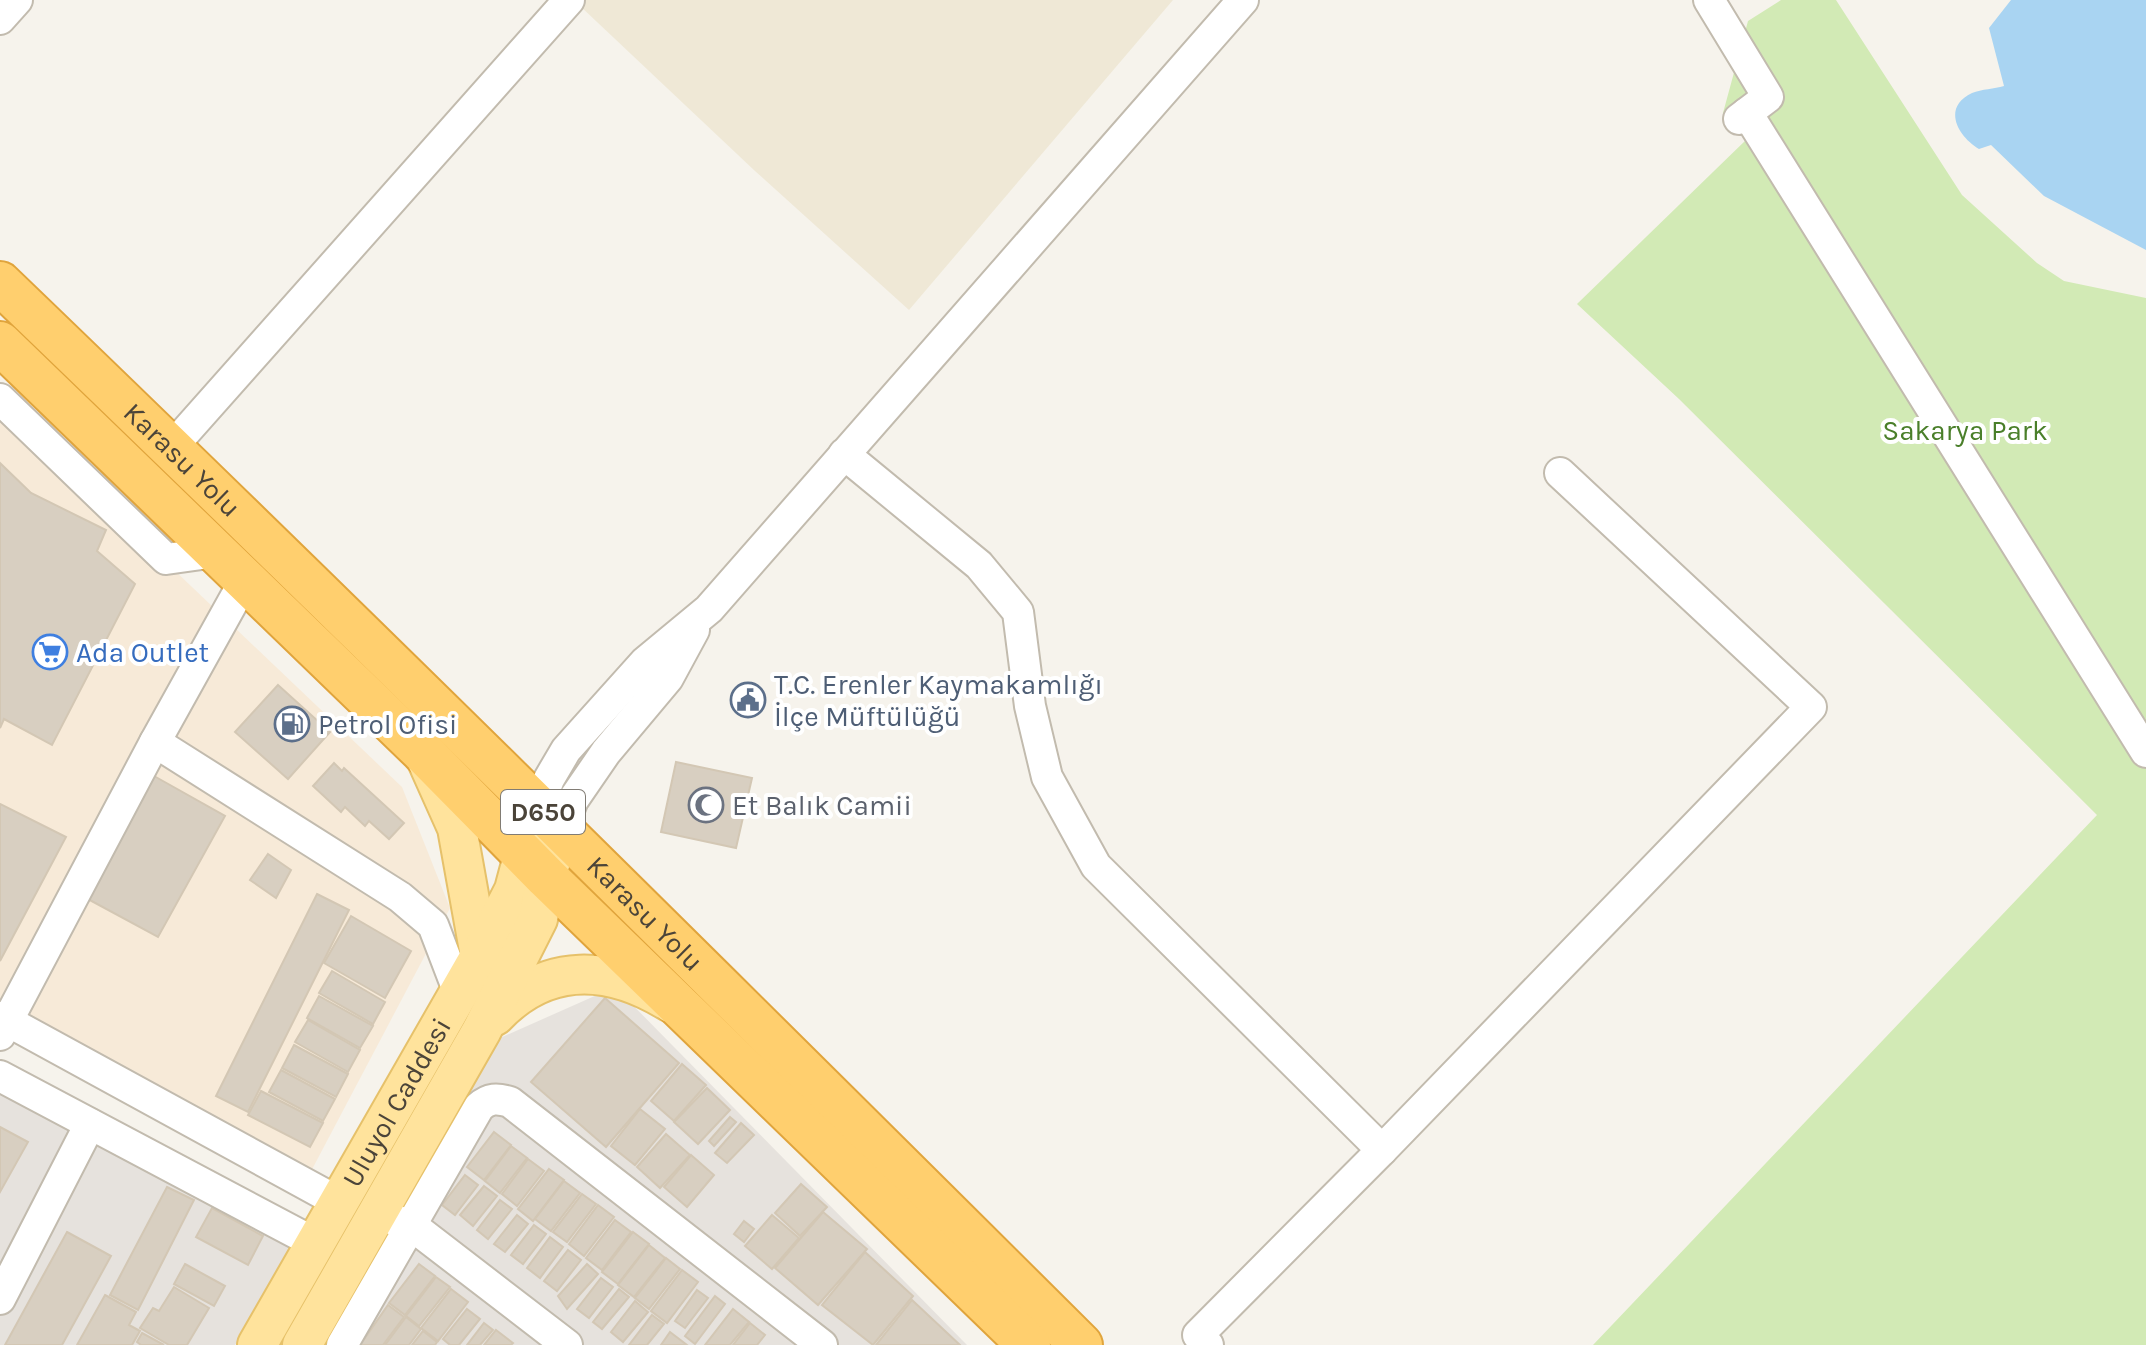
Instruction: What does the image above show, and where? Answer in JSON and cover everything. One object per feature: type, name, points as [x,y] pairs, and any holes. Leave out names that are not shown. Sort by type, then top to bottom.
[{"type":"highway","points":[[0,258],[129,407]]},
{"type":"highway","name":"Karasu Yolu","points":[[0,283],[172,447],[1081,1345]]},
{"type":"highway","name":"Karasu Yolu","points":[[0,343],[422,751],[534,865],[1017,1337]]},
{"type":"highway","points":[[0,356],[108,448]]},
{"type":"main road","points":[[422,751],[457,828],[480,956]]},
{"type":"main road","points":[[534,865],[549,818]]},
{"type":"main road","name":"Uluyol Caddesi","points":[[257,1345],[315,1243],[371,1212],[459,993],[514,890],[534,865]]},
{"type":"main road","name":"Uluyol Caddesi","points":[[302,1345],[371,1212],[482,1030],[538,919],[534,865]]},
{"type":"main road","points":[[482,1030],[502,1008],[539,983],[578,973],[598,974],[637,986],[687,1013]]},
{"type":"main road","points":[[294,1345],[305,1315],[359,1214],[371,1212]]},
{"type":"street","points":[[0,19],[17,0]]},
{"type":"street","points":[[172,447],[569,0]]},
{"type":"street","points":[[549,818],[573,800],[606,752],[668,678],[701,618],[1243,0]]},
{"type":"street","points":[[1709,0],[1768,97],[1743,116],[2146,752]]},
{"type":"street","points":[[0,399],[166,559],[231,566],[155,742],[2,1024],[322,1193],[371,1212],[567,1345]]},
{"type":"street","points":[[844,454],[979,565],[1018,612],[1030,706],[1047,777],[1096,866],[1382,1150]]},
{"type":"street","points":[[1208,1345],[1198,1335],[1382,1150],[1811,707],[1560,473]]},
{"type":"street","points":[[155,742],[400,897],[433,925],[459,993]]},
{"type":"street","points":[[0,1076],[315,1243]]},
{"type":"street","points":[[342,1345],[371,1212],[479,1107],[487,1100],[499,1098],[510,1102],[822,1345]]},
{"type":"street","points":[[0,1299],[90,1124]]},
{"type":"shaded area","points":[[585,0],[1173,0],[909,310],[755,171],[579,5]]},
{"type":"shaded area","points":[[0,404],[402,787],[450,908],[308,1177],[0,1004]]},
{"type":"shaded area","points":[[615,987],[967,1345],[323,1345],[491,1042]]},
{"type":"shaded area","points":[[0,1093],[292,1249],[235,1345],[0,1345]]},
{"type":"green space","name":"Sakarya Park","points":[[1781,0],[1836,0],[1962,195],[2037,263],[2064,281],[2146,298],[2146,1345],[1593,1345],[2097,815],[1679,399],[1577,304],[1747,139],[1723,113],[1748,21]]},
{"type":"water","points":[[2011,0],[2146,0],[2146,250],[2044,196],[1991,145],[1979,149],[1959,129],[1955,113],[1963,99],[1972,93],[2004,86],[1989,28]]},
{"type":"building","name":"Ada Outlet","points":[[0,463],[31,493],[106,530],[97,551],[135,584],[52,745],[4,719],[0,728]]},
{"type":"building","points":[[278,685],[330,732],[288,779],[235,732]]},
{"type":"building","name":"Et Balık Camii","points":[[676,762],[752,778],[736,848],[661,832]]},
{"type":"building","points":[[334,763],[342,771],[344,768],[404,823],[389,839],[369,821],[365,826],[345,807],[341,812],[313,786]]},
{"type":"building","points":[[154,776],[225,816],[158,937],[86,898]]},
{"type":"building","points":[[0,804],[66,837],[0,961]]},
{"type":"building","points":[[268,854],[291,870],[276,898],[250,880]]},
{"type":"building","points":[[317,894],[349,910],[248,1112],[216,1096]]},
{"type":"building","points":[[351,916],[411,951],[385,998],[324,963]]},
{"type":"building","points":[[332,971],[385,1002],[373,1024],[319,993]]},
{"type":"building","points":[[319,996],[373,1026],[360,1048],[307,1018]]},
{"type":"building","points":[[605,998],[679,1063],[606,1147],[531,1082]]},
{"type":"building","points":[[308,1020],[360,1050],[348,1072],[295,1042]]},
{"type":"building","points":[[294,1045],[348,1074],[336,1097],[282,1068]]},
{"type":"building","points":[[682,1064],[706,1085],[674,1121],[651,1101]]},
{"type":"building","points":[[281,1070],[335,1099],[323,1121],[269,1092]]},
{"type":"building","points":[[707,1088],[730,1110],[698,1144],[674,1122]]},
{"type":"building","points":[[261,1091],[323,1123],[310,1147],[248,1115]]},
{"type":"building","points":[[640,1109],[665,1129],[635,1165],[611,1146]]},
{"type":"building","points":[[730,1117],[736,1122],[714,1146],[709,1141]]},
{"type":"building","points":[[741,1123],[754,1135],[727,1163],[715,1153]]},
{"type":"building","points":[[0,1127],[28,1142],[0,1192]]},
{"type":"building","points":[[494,1132],[511,1145],[484,1180],[467,1167]]},
{"type":"building","points":[[666,1134],[690,1155],[660,1188],[637,1167]]},
{"type":"building","points":[[511,1146],[527,1158],[500,1193],[485,1181]]},
{"type":"building","points":[[691,1155],[714,1175],[687,1207],[664,1187]]},
{"type":"building","points":[[528,1159],[544,1171],[517,1206],[502,1194]]},
{"type":"building","points":[[549,1169],[564,1180],[533,1221],[518,1209]]},
{"type":"building","points":[[465,1175],[478,1185],[455,1215],[442,1205]]},
{"type":"building","points":[[564,1181],[580,1193],[551,1231],[535,1219]]},
{"type":"building","points":[[801,1184],[827,1207],[800,1236],[775,1213]]},
{"type":"building","points":[[484,1186],[497,1196],[473,1226],[460,1215]]},
{"type":"building","points":[[167,1187],[194,1200],[138,1310],[110,1295]]},
{"type":"building","points":[[582,1194],[596,1204],[567,1242],[553,1232]]},
{"type":"building","points":[[500,1200],[512,1209],[488,1239],[477,1230]]},
{"type":"building","points":[[598,1205],[614,1217],[584,1256],[569,1244]]},
{"type":"building","points":[[212,1208],[263,1236],[248,1265],[196,1237]]},
{"type":"building","points":[[823,1212],[867,1249],[818,1305],[775,1268]]},
{"type":"building","points":[[517,1215],[528,1224],[505,1252],[494,1244]]},
{"type":"building","points":[[772,1215],[799,1238],[772,1269],[745,1246]]},
{"type":"building","points":[[615,1220],[631,1232],[602,1270],[586,1258]]},
{"type":"building","points":[[744,1221],[754,1229],[744,1242],[734,1234]]},
{"type":"building","points":[[534,1225],[546,1234],[523,1264],[511,1255]]},
{"type":"building","points":[[67,1232],[111,1256],[62,1345],[5,1345]]},
{"type":"building","points":[[633,1232],[649,1244],[618,1284],[602,1272]]},
{"type":"building","points":[[550,1237],[563,1247],[540,1278],[527,1268]]},
{"type":"building","points":[[649,1245],[665,1258],[634,1297],[618,1285]]},
{"type":"building","points":[[568,1250],[581,1260],[557,1291],[544,1281]]},
{"type":"building","points":[[865,1252],[913,1296],[873,1345],[822,1305]]},
{"type":"building","points":[[666,1258],[680,1269],[649,1309],[635,1298]]},
{"type":"building","points":[[185,1264],[225,1286],[214,1306],[174,1284]]},
{"type":"building","points":[[419,1264],[435,1276],[405,1315],[389,1303]]},
{"type":"building","points":[[587,1264],[598,1274],[567,1309],[558,1296]]},
{"type":"building","points":[[682,1270],[698,1282],[667,1323],[651,1311]]},
{"type":"building","points":[[436,1277],[450,1287],[419,1326],[406,1316]]},
{"type":"building","points":[[601,1278],[613,1287],[589,1318],[577,1309]]},
{"type":"building","points":[[174,1287],[209,1308],[187,1345],[169,1345],[140,1328],[153,1308],[159,1311]]},
{"type":"building","points":[[451,1289],[468,1302],[438,1341],[421,1328]]},
{"type":"building","points":[[619,1289],[629,1297],[602,1329],[593,1322]]},
{"type":"building","points":[[697,1290],[708,1298],[685,1328],[675,1321]]},
{"type":"building","points":[[105,1295],[136,1312],[129,1325],[140,1331],[132,1345],[77,1345]]},
{"type":"building","points":[[715,1296],[725,1304],[695,1344],[685,1336]]},
{"type":"building","points":[[912,1300],[960,1345],[876,1345]]},
{"type":"building","points":[[635,1301],[648,1312],[623,1342],[611,1332]]},
{"type":"building","points":[[388,1305],[404,1317],[383,1345],[360,1345]]},
{"type":"building","points":[[467,1309],[480,1319],[459,1345],[450,1345],[443,1339]]},
{"type":"building","points":[[733,1309],[749,1322],[730,1345],[705,1345]]},
{"type":"building","points":[[652,1315],[664,1324],[647,1345],[629,1345]]},
{"type":"building","points":[[406,1317],[421,1329],[409,1345],[385,1345]]},
{"type":"building","points":[[484,1323],[493,1330],[480,1345],[467,1345]]},
{"type":"building","points":[[750,1323],[765,1335],[757,1345],[733,1345]]},
{"type":"building","points":[[496,1330],[513,1343],[484,1345]]},
{"type":"building","points":[[423,1331],[437,1342],[435,1345],[412,1345]]},
{"type":"building","points":[[670,1332],[687,1345],[661,1345]]},
{"type":"building","points":[[142,1333],[164,1345],[141,1345],[137,1342]]},
{"type":"place","name":"Ada Outlet","points":[[50,652]]},
{"type":"place","name":"T.C. Erenler Kaymakamlığı İlçe Müftülüğü","points":[[748,700]]},
{"type":"place","name":"Petrol Ofisi","points":[[292,724]]},
{"type":"place","name":"Et Balık Camii","points":[[706,805]]}]
